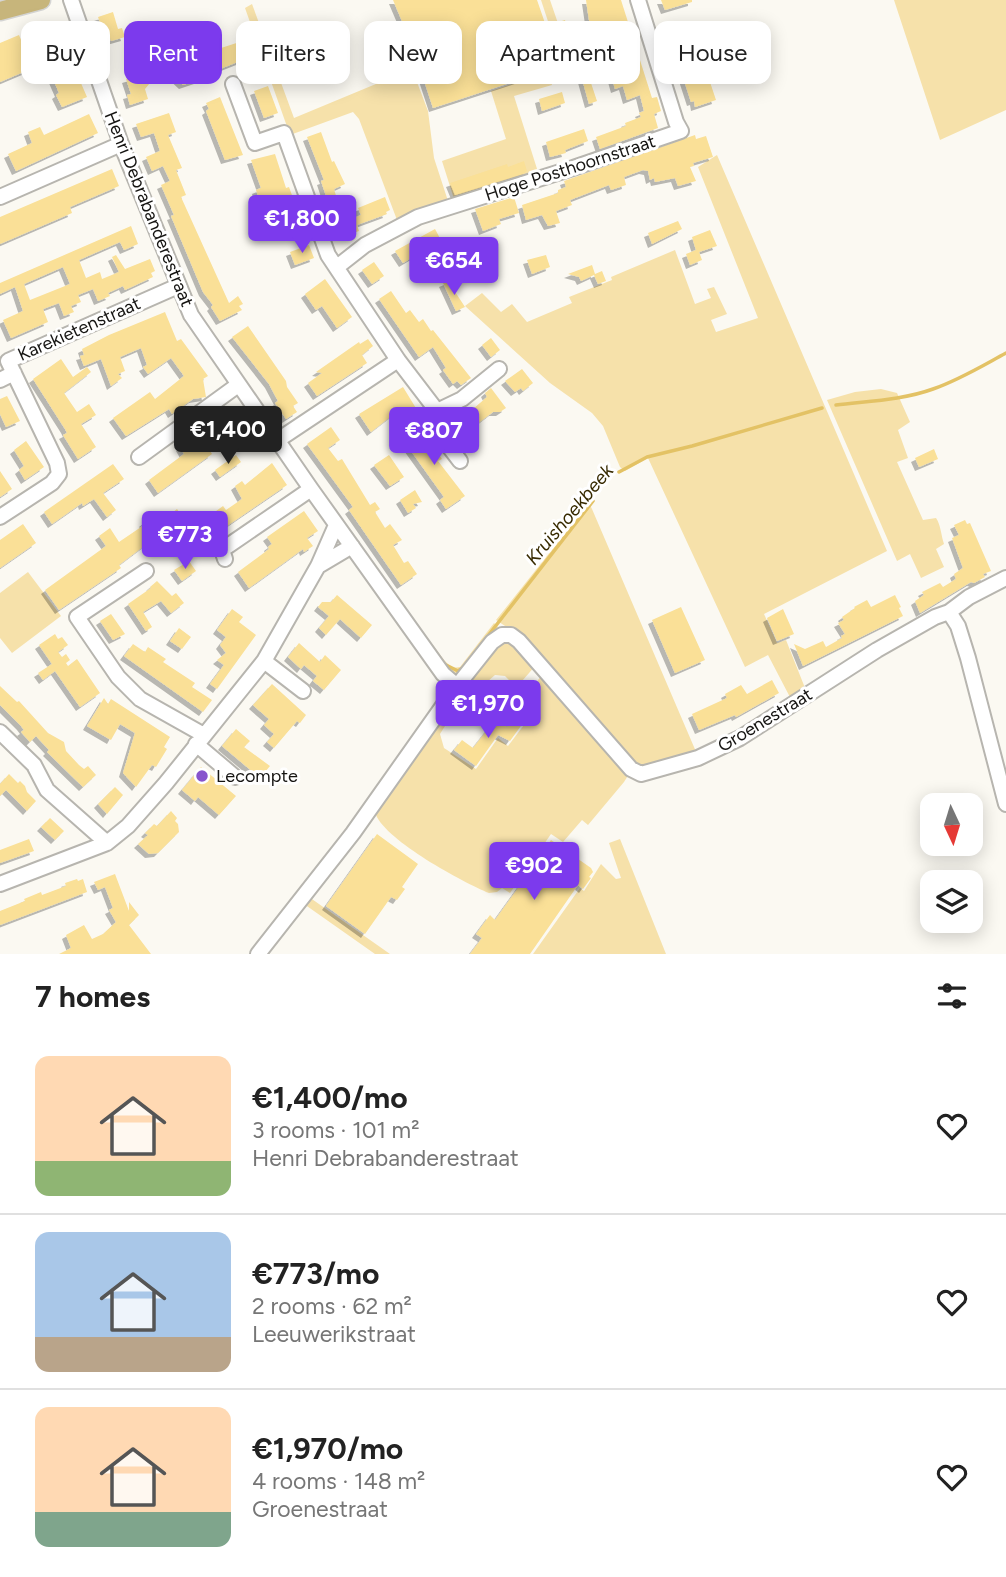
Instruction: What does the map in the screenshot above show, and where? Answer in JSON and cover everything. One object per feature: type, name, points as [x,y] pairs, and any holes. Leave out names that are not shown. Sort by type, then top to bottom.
[{"type":"main road","points":[[0,11],[16,0]]},
{"type":"main road","points":[[0,11],[41,0]]},
{"type":"street","name":"Henri Debrabanderestraat","points":[[71,0],[121,144],[191,315],[397,610],[443,674],[457,687]]},
{"type":"street","name":"Hoge Posthoornstraat","points":[[337,267],[365,245],[418,218],[681,131],[638,0]]},
{"type":"street","points":[[233,84],[256,143],[284,133],[328,255],[398,360],[437,411]]},
{"type":"street","points":[[0,197],[121,144]]},
{"type":"street","name":"Karekietenstraat","points":[[0,380],[14,373],[8,360],[178,286]]},
{"type":"street","points":[[278,440],[398,360]]},
{"type":"street","points":[[460,461],[434,427],[432,417],[437,411],[462,399],[499,369]]},
{"type":"street","points":[[0,517],[52,483],[59,474],[57,463],[14,373]]},
{"type":"street","points":[[139,457],[238,385]]},
{"type":"street","points":[[225,559],[222,550],[311,489]]},
{"type":"street","points":[[0,884],[107,843],[128,826],[264,662],[318,566],[336,524]]},
{"type":"street","points":[[318,566],[352,547]]},
{"type":"street","points":[[146,571],[77,617],[118,677],[139,699],[200,739],[235,777]]},
{"type":"street","name":"Groenestraat","points":[[258,954],[353,833],[457,687],[492,642],[502,635],[511,635],[632,769],[641,774],[698,758],[740,738],[877,650],[934,617],[949,612],[979,590],[1006,578]]},
{"type":"street","points":[[949,612],[958,626],[968,658],[1006,804]]},
{"type":"street","points":[[264,662],[303,691]]},
{"type":"street","points":[[0,732],[34,765],[47,790],[107,843]]},
{"type":"shaded area","points":[[541,0],[550,0],[557,21],[548,21]]},
{"type":"shaded area","points":[[894,0],[1006,0],[1006,110],[940,140]]},
{"type":"shaded area","points":[[252,4],[258,21],[250,21],[245,8]]},
{"type":"shaded area","points":[[272,84],[281,84],[294,118],[376,84],[418,84],[428,111],[434,158],[448,201],[397,220],[359,119],[353,112],[290,135]]},
{"type":"shaded area","points":[[512,84],[552,84],[514,96],[538,172],[454,199],[442,161],[506,139],[491,91]]},
{"type":"shaded area","points":[[717,155],[887,551],[764,614],[777,643],[786,640],[807,693],[792,701],[768,655],[745,667],[648,458],[625,471],[620,467],[603,426],[592,413],[550,383],[465,306],[482,293],[501,312],[512,304],[527,322],[572,303],[569,297],[675,250],[695,304],[711,298],[707,289],[714,287],[727,314],[711,320],[716,332],[758,318],[698,167]]},
{"type":"shaded area","points":[[881,389],[897,393],[910,422],[898,430],[908,458],[897,462],[923,520],[936,518],[944,544],[936,549],[944,567],[921,578],[910,554],[897,561],[827,400],[855,392]]},
{"type":"shaded area","points":[[589,503],[697,754],[640,767],[630,761],[520,636],[496,620]]},
{"type":"shaded area","points":[[28,572],[61,616],[12,653],[0,638],[0,593]]},
{"type":"shaded area","points":[[404,606],[452,668],[460,667],[494,623],[498,627],[470,665],[460,673],[454,673],[444,668],[401,611]]},
{"type":"shaded area","points":[[502,640],[511,640],[536,665],[509,696],[505,693],[511,682],[505,676],[495,675],[483,687],[468,712],[455,710],[440,734],[444,748],[476,769],[498,738],[508,746],[527,721],[514,713],[541,676],[629,774],[588,825],[582,820],[563,842],[551,834],[510,893],[502,888],[489,893],[409,848],[394,837],[376,815],[379,806],[492,647]]},
{"type":"shaded area","points":[[620,839],[666,954],[533,954],[580,888],[584,891],[601,864],[616,879],[621,878],[609,843]]},
{"type":"shaded area","points":[[309,897],[390,954],[375,954],[304,904]]},
{"type":"building","points":[[393,0],[537,0],[544,21],[476,21],[476,84],[506,84],[433,108],[425,84],[462,84],[462,21],[402,21]]},
{"type":"building","points":[[586,0],[621,0],[628,21],[589,21]]},
{"type":"building","points":[[661,0],[692,0],[692,2],[665,10]]},
{"type":"building","points":[[113,12],[118,29],[122,28],[124,37],[111,41],[110,21],[99,21],[98,17]]},
{"type":"building","points":[[19,35],[21,40],[21,73],[0,82],[0,43]]},
{"type":"building","points":[[236,43],[236,63],[222,68],[222,48]]},
{"type":"building","points":[[640,60],[652,98],[657,97],[661,111],[654,114],[658,128],[600,149],[596,137],[626,126],[625,123],[641,117],[639,113],[644,111],[640,95],[627,100],[623,86],[615,89],[614,84],[640,84]]},
{"type":"building","points":[[55,84],[81,84],[87,97],[62,107],[56,95],[59,93]]},
{"type":"building","points":[[128,84],[149,84],[145,89],[148,99],[130,105],[127,95],[131,94]]},
{"type":"building","points":[[583,84],[591,84],[597,101],[589,104]]},
{"type":"building","points":[[685,84],[711,84],[716,100],[695,107],[694,101],[691,102]]},
{"type":"building","points":[[268,86],[278,113],[264,118],[254,91]]},
{"type":"building","points":[[562,92],[565,103],[542,111],[539,99]]},
{"type":"building","points":[[220,97],[243,155],[225,160],[206,111],[209,109],[206,103]]},
{"type":"building","points":[[169,113],[176,132],[168,135],[182,168],[176,170],[186,195],[181,197],[229,303],[238,296],[243,304],[239,306],[242,310],[220,321],[203,292],[171,216],[174,215],[161,185],[170,181],[163,166],[152,171],[146,157],[160,151],[154,133],[141,137],[136,124]]},
{"type":"building","points":[[89,114],[98,133],[16,171],[8,154],[32,143],[28,132],[40,127],[44,135]]},
{"type":"building","points":[[584,129],[588,141],[565,150],[566,153],[550,157],[546,142]]},
{"type":"building","points":[[321,132],[332,162],[334,161],[345,184],[334,189],[337,199],[328,202],[321,181],[324,180],[307,137]]},
{"type":"building","points":[[695,135],[696,139],[706,136],[713,157],[693,163],[694,166],[690,167],[696,181],[678,186],[675,178],[655,182],[654,178],[650,180],[648,171],[643,170],[624,177],[626,185],[611,190],[609,185],[570,200],[572,205],[556,211],[560,223],[548,226],[542,215],[526,220],[522,205],[558,193],[558,190],[566,187],[564,181]]},
{"type":"building","points":[[275,154],[286,188],[289,187],[293,198],[290,199],[301,229],[283,235],[276,218],[288,199],[274,204],[272,200],[261,204],[256,190],[261,188],[251,160]]},
{"type":"building","points":[[524,161],[527,171],[523,174],[455,195],[450,183],[507,164],[508,167]]},
{"type":"building","points":[[112,169],[119,186],[70,207],[72,213],[0,244],[0,217]]},
{"type":"building","points":[[385,197],[390,210],[387,214],[357,225],[359,231],[342,237],[338,225],[361,215],[358,208]]},
{"type":"building","points":[[514,197],[519,213],[499,219],[501,224],[483,231],[475,209]]},
{"type":"building","points":[[678,221],[682,229],[652,244],[648,233]]},
{"type":"building","points":[[131,226],[138,244],[124,250],[120,242],[79,260],[86,278],[100,272],[102,279],[119,272],[112,257],[116,255],[125,269],[150,259],[155,271],[151,273],[153,277],[125,290],[123,286],[98,301],[93,289],[78,295],[81,302],[71,306],[74,312],[64,316],[59,303],[43,309],[48,322],[11,338],[3,320],[23,311],[15,287],[0,294],[0,283]],"holes":[[[63,267],[70,284],[30,300],[24,284]]]},
{"type":"building","points":[[435,229],[449,255],[462,249],[471,266],[446,279],[433,253],[421,259],[418,254],[403,263],[395,251]]},
{"type":"building","points":[[710,230],[717,246],[699,252],[702,260],[690,265],[686,254],[696,250],[692,237]]},
{"type":"building","points":[[309,245],[314,258],[295,265],[290,252]]},
{"type":"building","points":[[546,255],[550,267],[532,274],[527,260]]},
{"type":"building","points":[[374,262],[384,276],[372,284],[362,270]]},
{"type":"building","points":[[592,265],[595,274],[602,271],[606,281],[598,284],[594,275],[581,281],[579,277],[568,274]]},
{"type":"building","points":[[325,279],[352,317],[337,328],[322,306],[316,310],[305,294]]},
{"type":"building","points":[[448,281],[465,307],[456,311],[443,283]]},
{"type":"building","points":[[391,291],[406,313],[410,310],[419,322],[423,319],[471,378],[461,385],[457,381],[453,384],[443,370],[446,368],[433,347],[419,357],[379,299]]},
{"type":"building","points":[[165,312],[177,341],[181,339],[208,376],[203,379],[206,397],[193,399],[172,414],[169,409],[126,436],[113,418],[150,392],[155,399],[184,376],[171,358],[148,374],[143,367],[147,365],[141,348],[120,357],[125,371],[118,374],[122,378],[111,386],[101,359],[84,366],[80,356],[84,355],[82,349]]},
{"type":"building","points":[[248,326],[298,403],[293,406],[297,412],[286,419],[275,403],[278,401],[269,384],[232,337]]},
{"type":"building","points":[[491,338],[500,350],[491,357],[482,345]]},
{"type":"building","points":[[368,339],[373,346],[362,355],[367,363],[317,396],[308,383],[322,373],[316,372],[359,342],[360,344]]},
{"type":"building","points":[[61,359],[73,377],[87,367],[91,372],[64,393],[77,412],[89,404],[96,415],[81,424],[96,447],[78,459],[63,435],[67,433],[65,429],[33,379]]},
{"type":"building","points":[[522,369],[533,383],[523,391],[521,388],[515,392],[505,381]]},
{"type":"building","points":[[403,387],[422,418],[414,423],[403,407],[371,432],[359,414]]},
{"type":"building","points":[[491,388],[506,408],[493,412],[468,431],[471,435],[460,445],[448,430],[453,426],[450,422],[463,412],[466,415],[487,397],[485,393]]},
{"type":"building","points":[[7,396],[20,421],[6,427],[0,414],[0,399]]},
{"type":"building","points":[[240,414],[250,428],[227,444],[223,439],[209,449],[212,454],[158,493],[149,480],[184,454],[180,447],[204,431],[209,438]]},
{"type":"building","points":[[331,427],[340,440],[328,448],[338,461],[342,459],[370,505],[375,502],[380,509],[375,512],[385,528],[390,524],[402,540],[393,545],[404,563],[408,561],[417,574],[401,585],[349,510],[353,507],[307,444]]},
{"type":"building","points":[[421,428],[442,459],[438,461],[465,496],[446,509],[440,500],[444,497],[406,444],[405,438]]},
{"type":"building","points":[[26,441],[44,467],[25,480],[19,470],[24,466],[14,450]]},
{"type":"building","points":[[934,449],[938,459],[919,467],[915,458]]},
{"type":"building","points":[[236,455],[241,462],[220,477],[215,470]]},
{"type":"building","points":[[389,455],[404,477],[390,486],[374,465]]},
{"type":"building","points":[[272,463],[287,485],[227,526],[225,523],[221,526],[218,520],[195,536],[193,533],[188,536],[183,530],[165,542],[160,534],[119,565],[121,568],[59,610],[45,590],[106,546],[99,536],[110,528],[119,542],[154,515],[160,522],[177,509],[187,523],[202,513],[205,519],[223,506],[226,510],[242,499],[235,486],[242,481],[245,485]]},
{"type":"building","points":[[113,464],[124,479],[103,493],[116,510],[107,517],[94,499],[83,506],[82,503],[52,524],[44,512]]},
{"type":"building","points":[[0,471],[12,489],[0,497]]},
{"type":"building","points":[[415,490],[422,502],[413,504],[416,508],[408,513],[400,500]]},
{"type":"building","points":[[304,511],[318,531],[307,538],[313,546],[304,552],[303,549],[249,588],[238,572],[269,549],[272,544],[267,537]]},
{"type":"building","points":[[965,520],[967,524],[970,523],[991,571],[983,574],[985,577],[971,582],[920,613],[915,601],[924,595],[922,592],[940,583],[943,587],[956,579],[954,574],[963,568],[952,538],[959,535],[954,525]]},
{"type":"building","points":[[23,524],[36,543],[0,568],[0,540]]},
{"type":"building","points":[[189,561],[196,571],[182,581],[174,570]]},
{"type":"building","points":[[157,581],[172,596],[176,593],[184,603],[171,613],[161,601],[143,612],[152,627],[146,631],[128,604]]},
{"type":"building","points":[[337,595],[372,625],[361,638],[340,619],[326,635],[319,628],[329,616],[318,607],[322,602],[331,602]]},
{"type":"building","points":[[895,595],[903,616],[803,666],[794,644],[805,649],[823,641],[826,647],[845,634],[838,623],[844,620],[842,617],[854,607],[867,600],[871,607]]},
{"type":"building","points":[[681,607],[705,660],[675,673],[652,620]]},
{"type":"building","points":[[232,609],[243,617],[239,622],[256,635],[217,689],[210,684],[224,665],[217,660],[226,653],[220,645],[226,637],[217,630]]},
{"type":"building","points":[[783,609],[794,634],[777,641],[767,618]]},
{"type":"building","points":[[111,614],[125,634],[113,640],[100,621]]},
{"type":"building","points":[[179,628],[191,637],[182,649],[170,641]]},
{"type":"building","points":[[55,634],[58,639],[62,637],[68,645],[58,652],[62,657],[66,654],[70,660],[66,663],[68,666],[77,659],[100,693],[80,707],[55,671],[43,680],[38,673],[52,664],[39,645]]},
{"type":"building","points":[[299,643],[320,662],[325,655],[341,670],[324,690],[313,681],[317,676],[304,665],[301,669],[288,657]]},
{"type":"building","points":[[133,644],[145,652],[148,647],[166,659],[163,662],[195,683],[192,687],[212,700],[203,712],[124,656]]},
{"type":"building","points":[[772,680],[779,693],[736,717],[735,715],[699,730],[692,714],[727,698],[725,694],[741,685],[747,694]]},
{"type":"building","points":[[272,684],[306,715],[300,723],[297,721],[274,748],[267,742],[274,734],[264,725],[269,719],[253,705]]},
{"type":"building","points":[[0,686],[19,701],[48,733],[64,742],[66,751],[79,765],[84,769],[88,766],[96,775],[83,787],[47,752],[49,750],[36,736],[30,742],[21,732],[24,730],[21,726],[0,705]]},
{"type":"building","points":[[104,698],[108,704],[111,699],[170,737],[164,747],[167,749],[156,767],[152,765],[136,787],[123,773],[135,733],[120,724],[111,740],[87,726]]},
{"type":"building","points":[[514,716],[523,723],[510,741],[498,735],[476,766],[454,750],[462,740],[473,748],[496,719],[507,727]]},
{"type":"building","points":[[236,729],[250,741],[244,747],[270,766],[260,778],[222,746]]},
{"type":"building","points":[[201,767],[236,796],[219,815],[198,797],[195,801],[182,790]]},
{"type":"building","points":[[9,774],[25,786],[36,801],[27,811],[6,790],[0,796],[0,784]]},
{"type":"building","points":[[115,787],[123,795],[107,814],[98,804]]},
{"type":"building","points":[[171,811],[177,818],[175,821],[179,832],[158,853],[149,854],[138,844],[148,835],[145,833],[154,824],[157,826]]},
{"type":"building","points":[[50,818],[64,831],[55,840],[41,827]]},
{"type":"building","points":[[377,834],[418,864],[402,887],[405,889],[397,900],[391,897],[365,934],[326,906]]},
{"type":"building","points":[[29,839],[34,851],[0,863],[0,850]]},
{"type":"building","points":[[551,840],[591,868],[591,878],[583,889],[578,885],[530,954],[470,954],[482,938],[476,934],[490,915],[495,920],[536,863],[523,852],[530,843],[542,853]]},
{"type":"building","points":[[115,874],[129,911],[129,902],[139,915],[129,925],[151,954],[59,954],[71,948],[66,935],[84,925],[92,939],[103,934],[116,922],[109,910],[113,908],[105,887],[98,890],[94,882]]},
{"type":"building","points":[[83,879],[87,892],[0,925],[0,911],[41,892],[42,895],[66,886],[65,883]]},
{"type":"waterway","name":"Kruishoekbeek","points":[[836,405],[922,393],[970,373],[1006,353]]},
{"type":"waterway","name":"Kruishoekbeek","points":[[619,472],[647,457],[822,408]]},
{"type":"waterway","name":"Kruishoekbeek","points":[[473,655],[593,501]]},
{"type":"waterway","name":"Kruishoekbeek","points":[[444,664],[458,671],[464,667]]},
{"type":"place","name":"Lecompte","points":[[202,776]]}]
